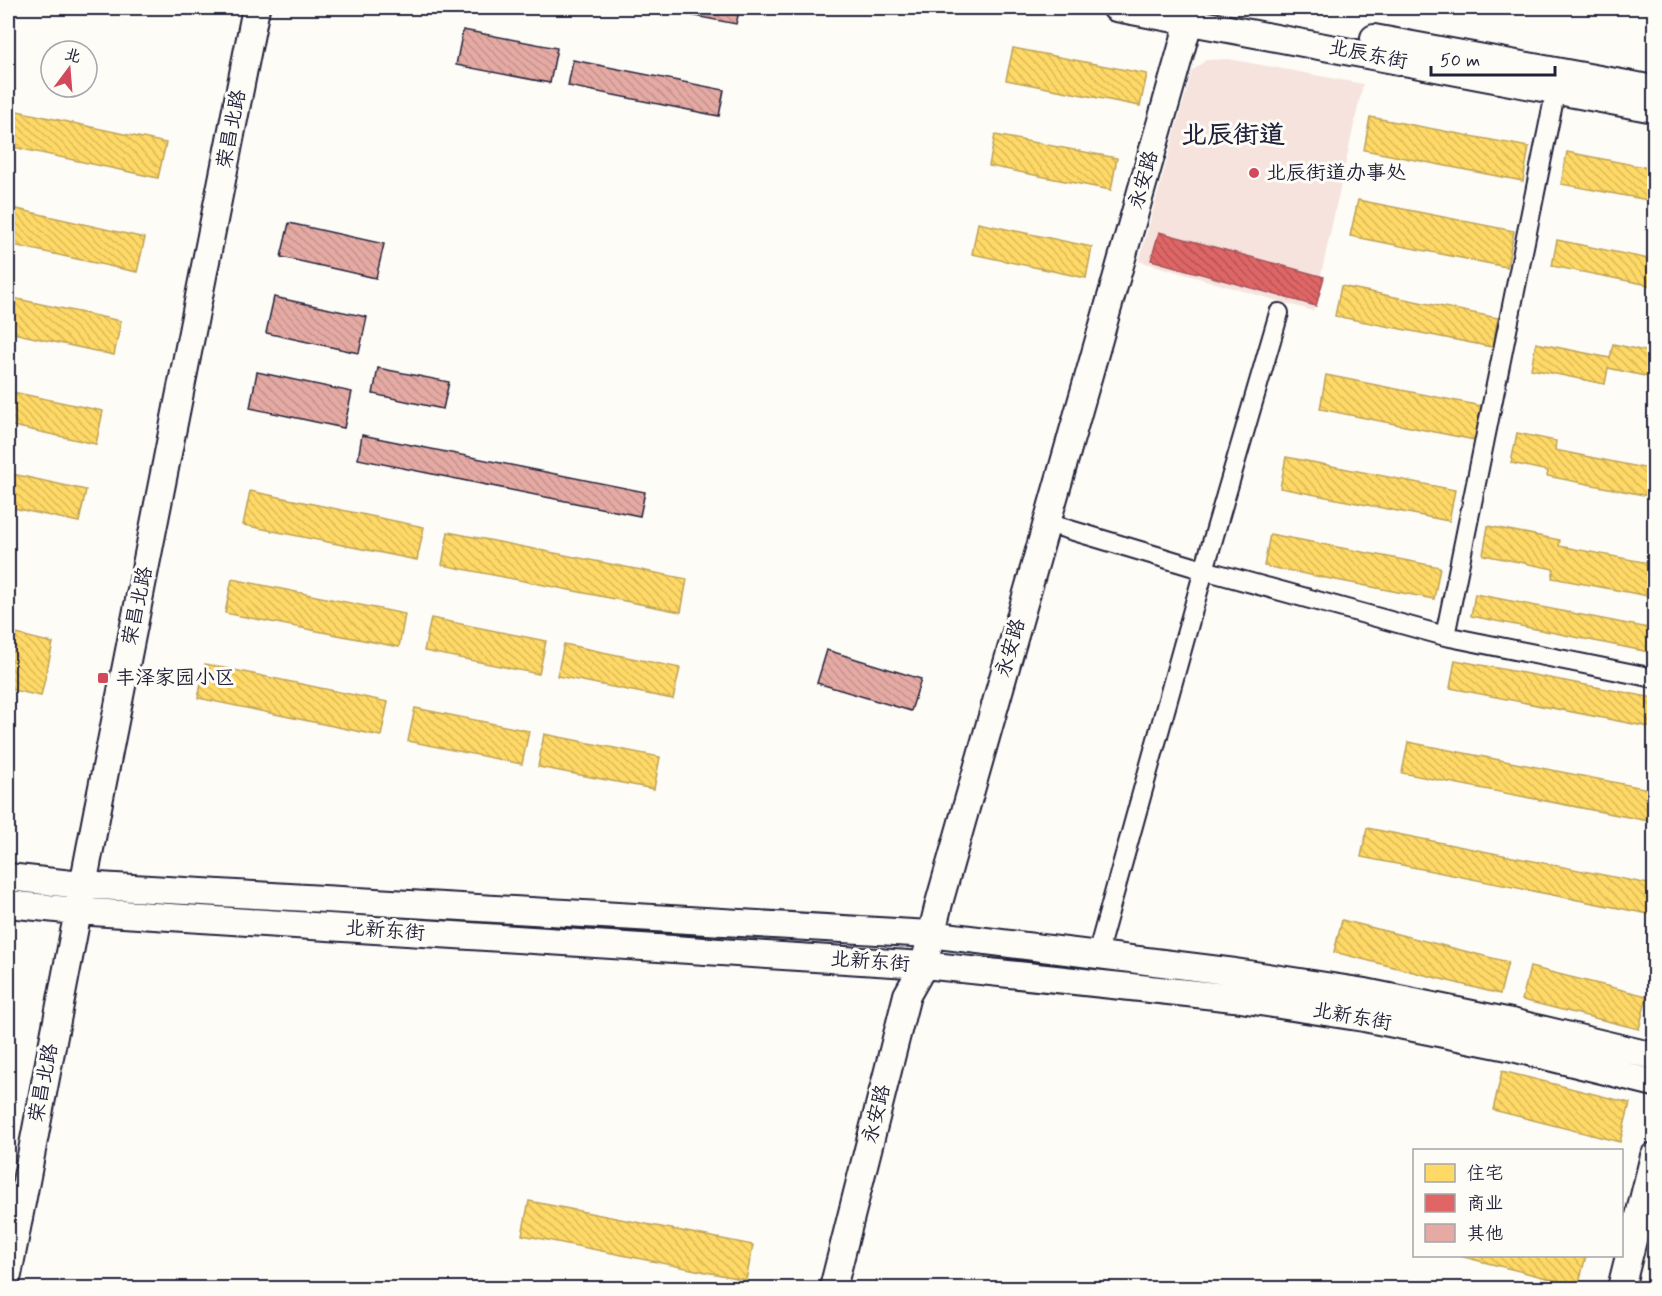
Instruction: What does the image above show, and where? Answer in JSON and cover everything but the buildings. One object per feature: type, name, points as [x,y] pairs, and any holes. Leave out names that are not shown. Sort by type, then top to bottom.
[{"type":"main road","name":"荣昌北路","points":[[8,1275],[81,885],[176,420],[256,8]]},
{"type":"main road","name":"北辰东街","points":[[1116,8],[1196,12],[1654,89]]},
{"type":"main road","name":"北辰东街","points":[[1196,12],[1654,109]]},
{"type":"main road","name":"永安路","points":[[833,1288],[907,995],[924,965],[930,934],[1047,523],[1196,12]]},
{"type":"main road","name":"北新东街","points":[[8,877],[81,885],[930,934],[1235,972],[1365,992],[1511,1022],[1654,1056]]},
{"type":"main road","name":"北新东街","points":[[8,904],[76,911],[924,965],[1234,998],[1353,1017],[1508,1047],[1654,1083]]},
{"type":"main road","points":[[467,936],[469,908]]},
{"type":"main road","points":[[1621,1288],[1654,1156]]},
{"type":"street","points":[[1445,636],[1559,72]]},
{"type":"street","points":[[1097,955],[1204,570],[1279,313]]},
{"type":"street","points":[[1047,523],[1204,570],[1445,636],[1654,678]]},
{"type":"shaded area","name":"北辰街道办事处","points":[[1229,59],[1363,84],[1313,311],[1139,261],[1192,71],[1206,60]]},
{"type":"place","name":"北辰街道办事处","points":[[1254,173]]},
{"type":"place","name":"丰泽家园小区","points":[[103,678]]},
{"type":"district","name":"北辰街道","points":[[1233,136]]}]
